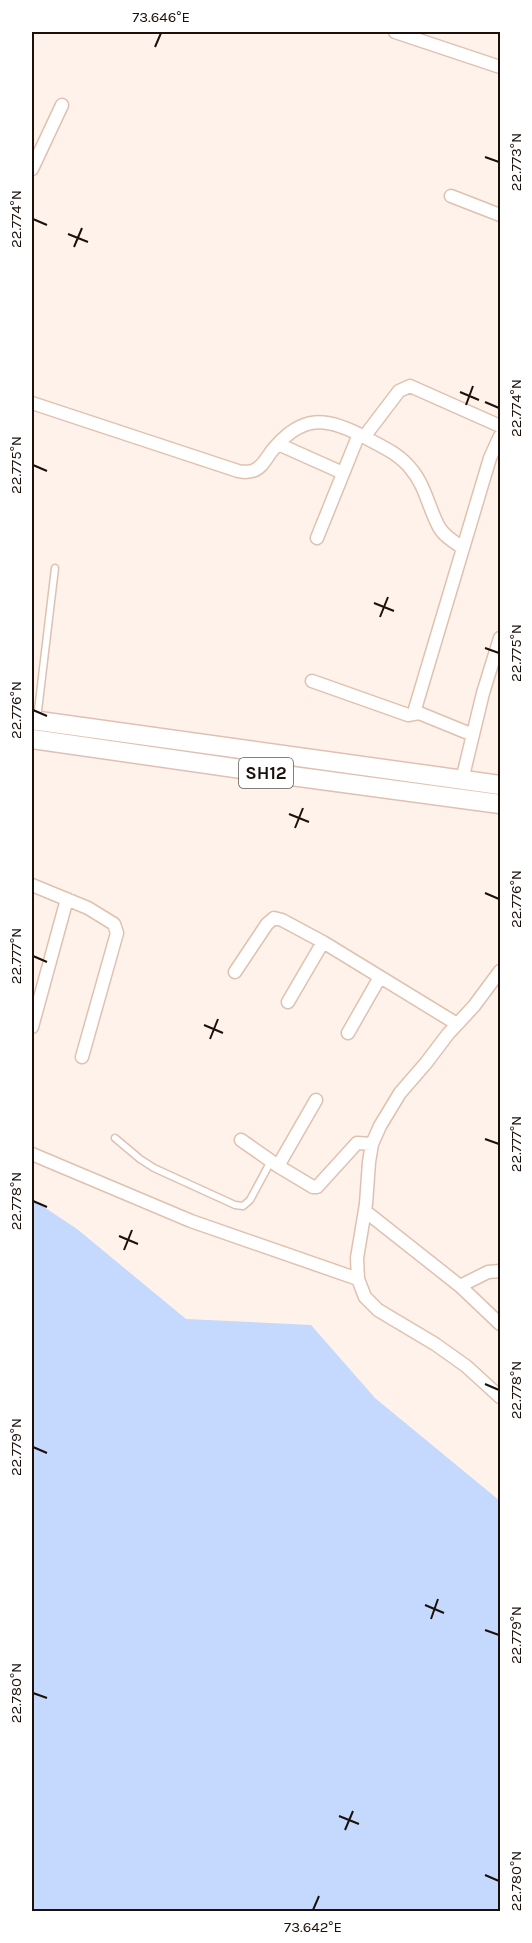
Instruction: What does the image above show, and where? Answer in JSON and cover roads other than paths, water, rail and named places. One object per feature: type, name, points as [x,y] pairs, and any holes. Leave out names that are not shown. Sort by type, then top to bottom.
[{"type":"main road","points":[[34,730],[501,785]]},
{"type":"main road","name":"SH12","points":[[34,730],[285,776],[501,804]]},
{"type":"street","points":[[395,32],[501,67]]},
{"type":"street","points":[[32,169],[62,105]]},
{"type":"street","points":[[451,196],[501,215]]},
{"type":"street","points":[[317,538],[343,473],[362,435],[399,391],[410,386],[501,426]]},
{"type":"street","points":[[32,403],[238,471],[252,471],[260,467],[283,438],[302,425],[316,421],[329,422],[362,435],[397,455],[413,471],[439,528],[448,538],[463,548]]},
{"type":"street","points":[[418,713],[415,709],[416,701],[490,458],[501,436]]},
{"type":"street","points":[[278,444],[343,473]]},
{"type":"street","points":[[462,780],[483,693],[501,638]]},
{"type":"street","points":[[312,681],[408,715],[418,713],[473,735]]},
{"type":"street","points":[[32,885],[88,908],[117,928],[82,1057]]},
{"type":"street","points":[[32,1027],[67,899]]},
{"type":"street","points":[[235,972],[267,924],[274,918],[323,942],[456,1024]]},
{"type":"street","points":[[288,1002],[323,942]]},
{"type":"street","points":[[499,975],[400,1093],[380,1126],[372,1144],[365,1211],[357,1258],[358,1279],[365,1297],[378,1310],[435,1344],[466,1366],[501,1397]]},
{"type":"street","points":[[348,1033],[380,977]]},
{"type":"street","points":[[274,1163],[316,1100]]},
{"type":"street","points":[[241,1140],[313,1187],[322,1184],[357,1143],[372,1144]]},
{"type":"street","points":[[32,1154],[191,1221],[358,1279]]},
{"type":"street","points":[[365,1211],[460,1286],[501,1324]]},
{"type":"street","points":[[460,1286],[488,1272],[501,1271]]},
{"type":"lane","points":[[34,730],[55,568]]},
{"type":"lane","points":[[115,1138],[154,1168],[235,1205],[243,1206],[249,1200],[274,1163]]},
{"type":"water","points":[[32,1199],[77,1229],[186,1319],[311,1325],[375,1398],[500,1501],[500,1911],[32,1911]]}]
